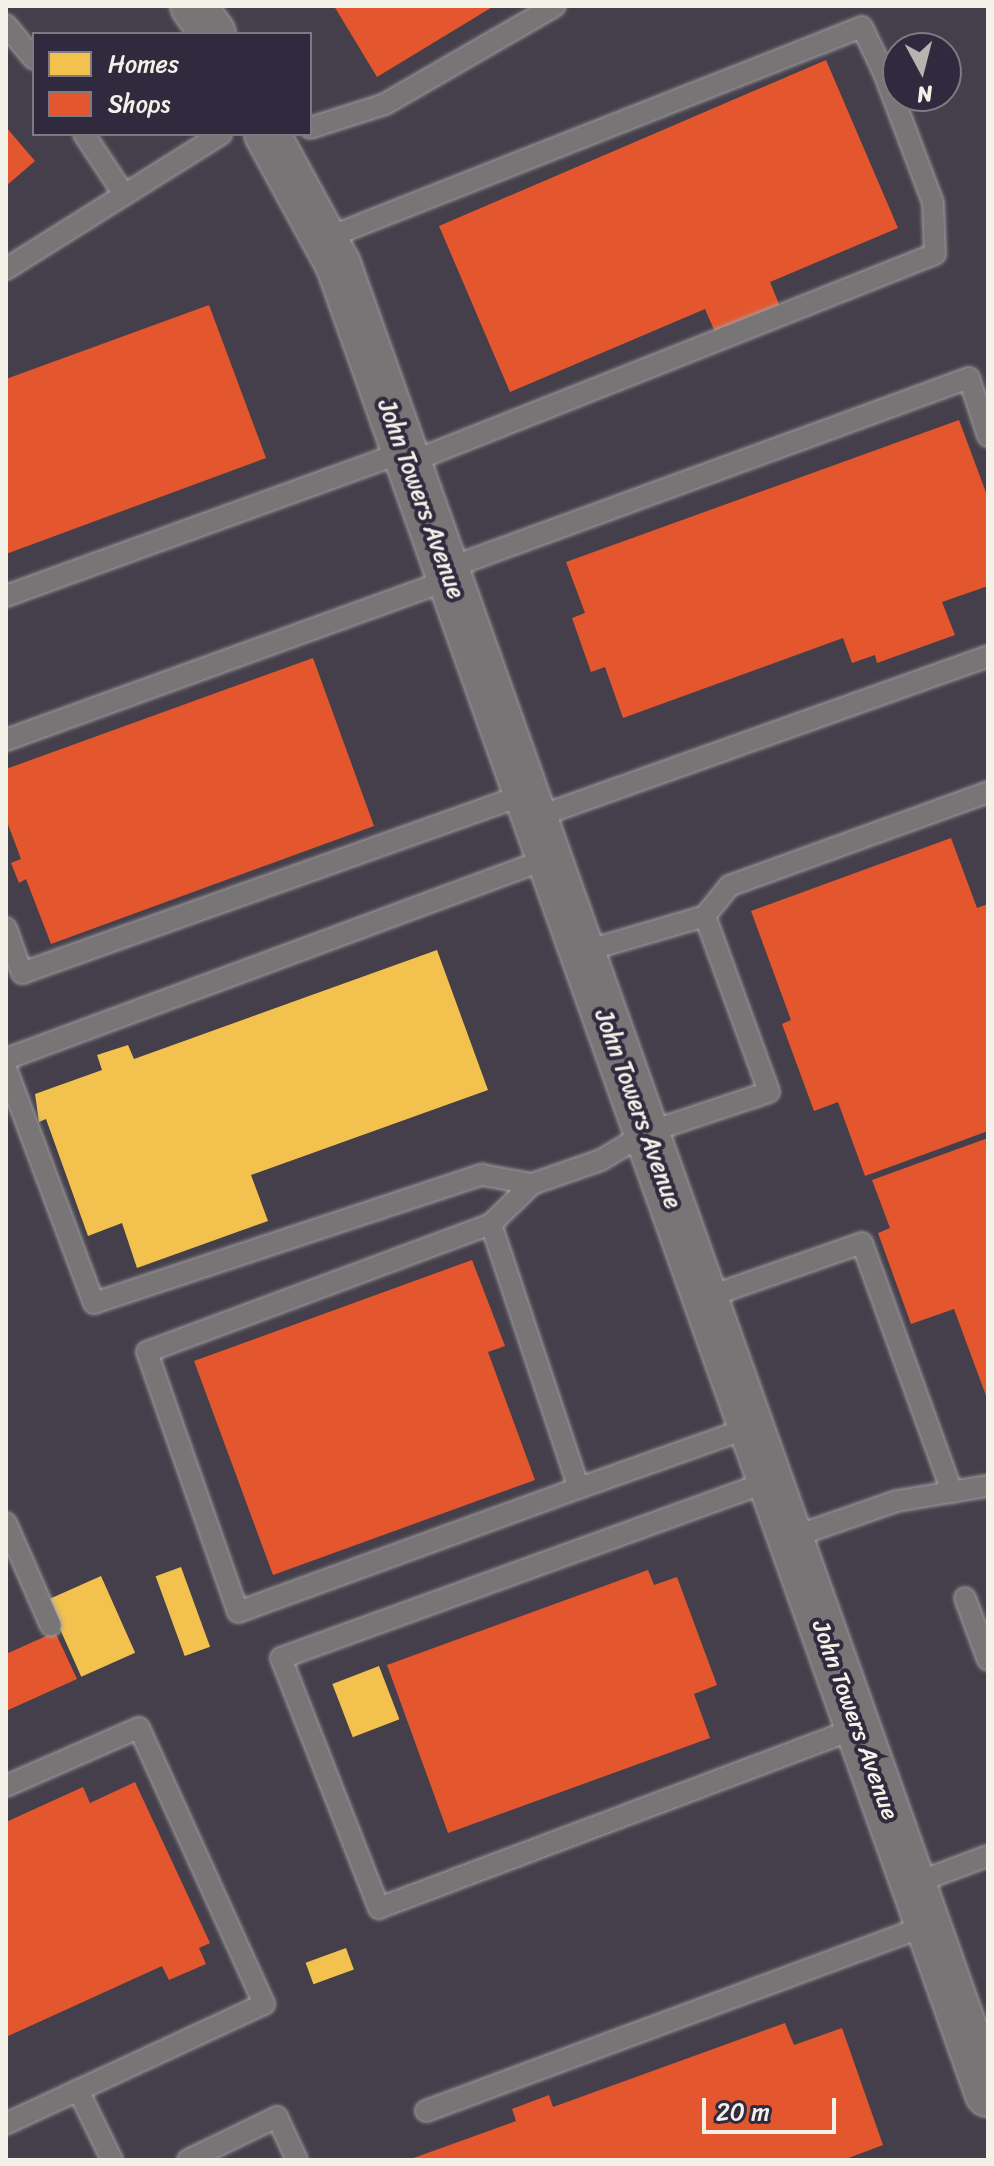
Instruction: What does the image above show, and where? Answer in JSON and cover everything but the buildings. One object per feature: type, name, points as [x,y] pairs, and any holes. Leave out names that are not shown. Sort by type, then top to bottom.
[{"type":"street","points":[[193,6],[212,32]]},
{"type":"street","name":"John Towers Avenue","points":[[285,136],[324,239],[338,264],[988,2094]]},
{"type":"lane","points":[[312,126],[385,104],[555,6]]},
{"type":"lane","points":[[6,25],[32,57]]},
{"type":"lane","points":[[6,596],[406,457],[935,254],[933,203],[884,73],[862,27],[324,239]]},
{"type":"lane","points":[[85,136],[123,193]]},
{"type":"lane","points":[[6,269],[218,136]]},
{"type":"lane","points":[[6,740],[969,378],[988,436]]},
{"type":"lane","points":[[6,928],[22,973],[988,656]]},
{"type":"lane","points":[[582,952],[705,916],[729,886],[988,792]]},
{"type":"lane","points":[[6,1059],[549,858]]},
{"type":"lane","points":[[705,916],[769,1092],[646,1133],[601,1160],[532,1184],[491,1224],[147,1352],[238,1612],[751,1427]]},
{"type":"lane","points":[[6,1068],[94,1303],[482,1175],[532,1184]]},
{"type":"lane","points":[[491,1224],[579,1488]]},
{"type":"lane","points":[[705,1298],[862,1243],[952,1492]]},
{"type":"lane","points":[[770,1481],[281,1658],[379,1908],[857,1728]]},
{"type":"lane","points":[[790,1538],[897,1501],[988,1486]]},
{"type":"lane","points":[[6,1523],[51,1626]]},
{"type":"lane","points":[[965,1598],[988,1660]]},
{"type":"lane","points":[[6,1786],[139,1728],[264,2004],[6,2124]]},
{"type":"lane","points":[[913,1884],[988,1856]]},
{"type":"lane","points":[[426,2111],[928,1925]]},
{"type":"lane","points":[[78,2090],[112,2160]]},
{"type":"lane","points":[[188,2160],[277,2117],[297,2160]]}]
